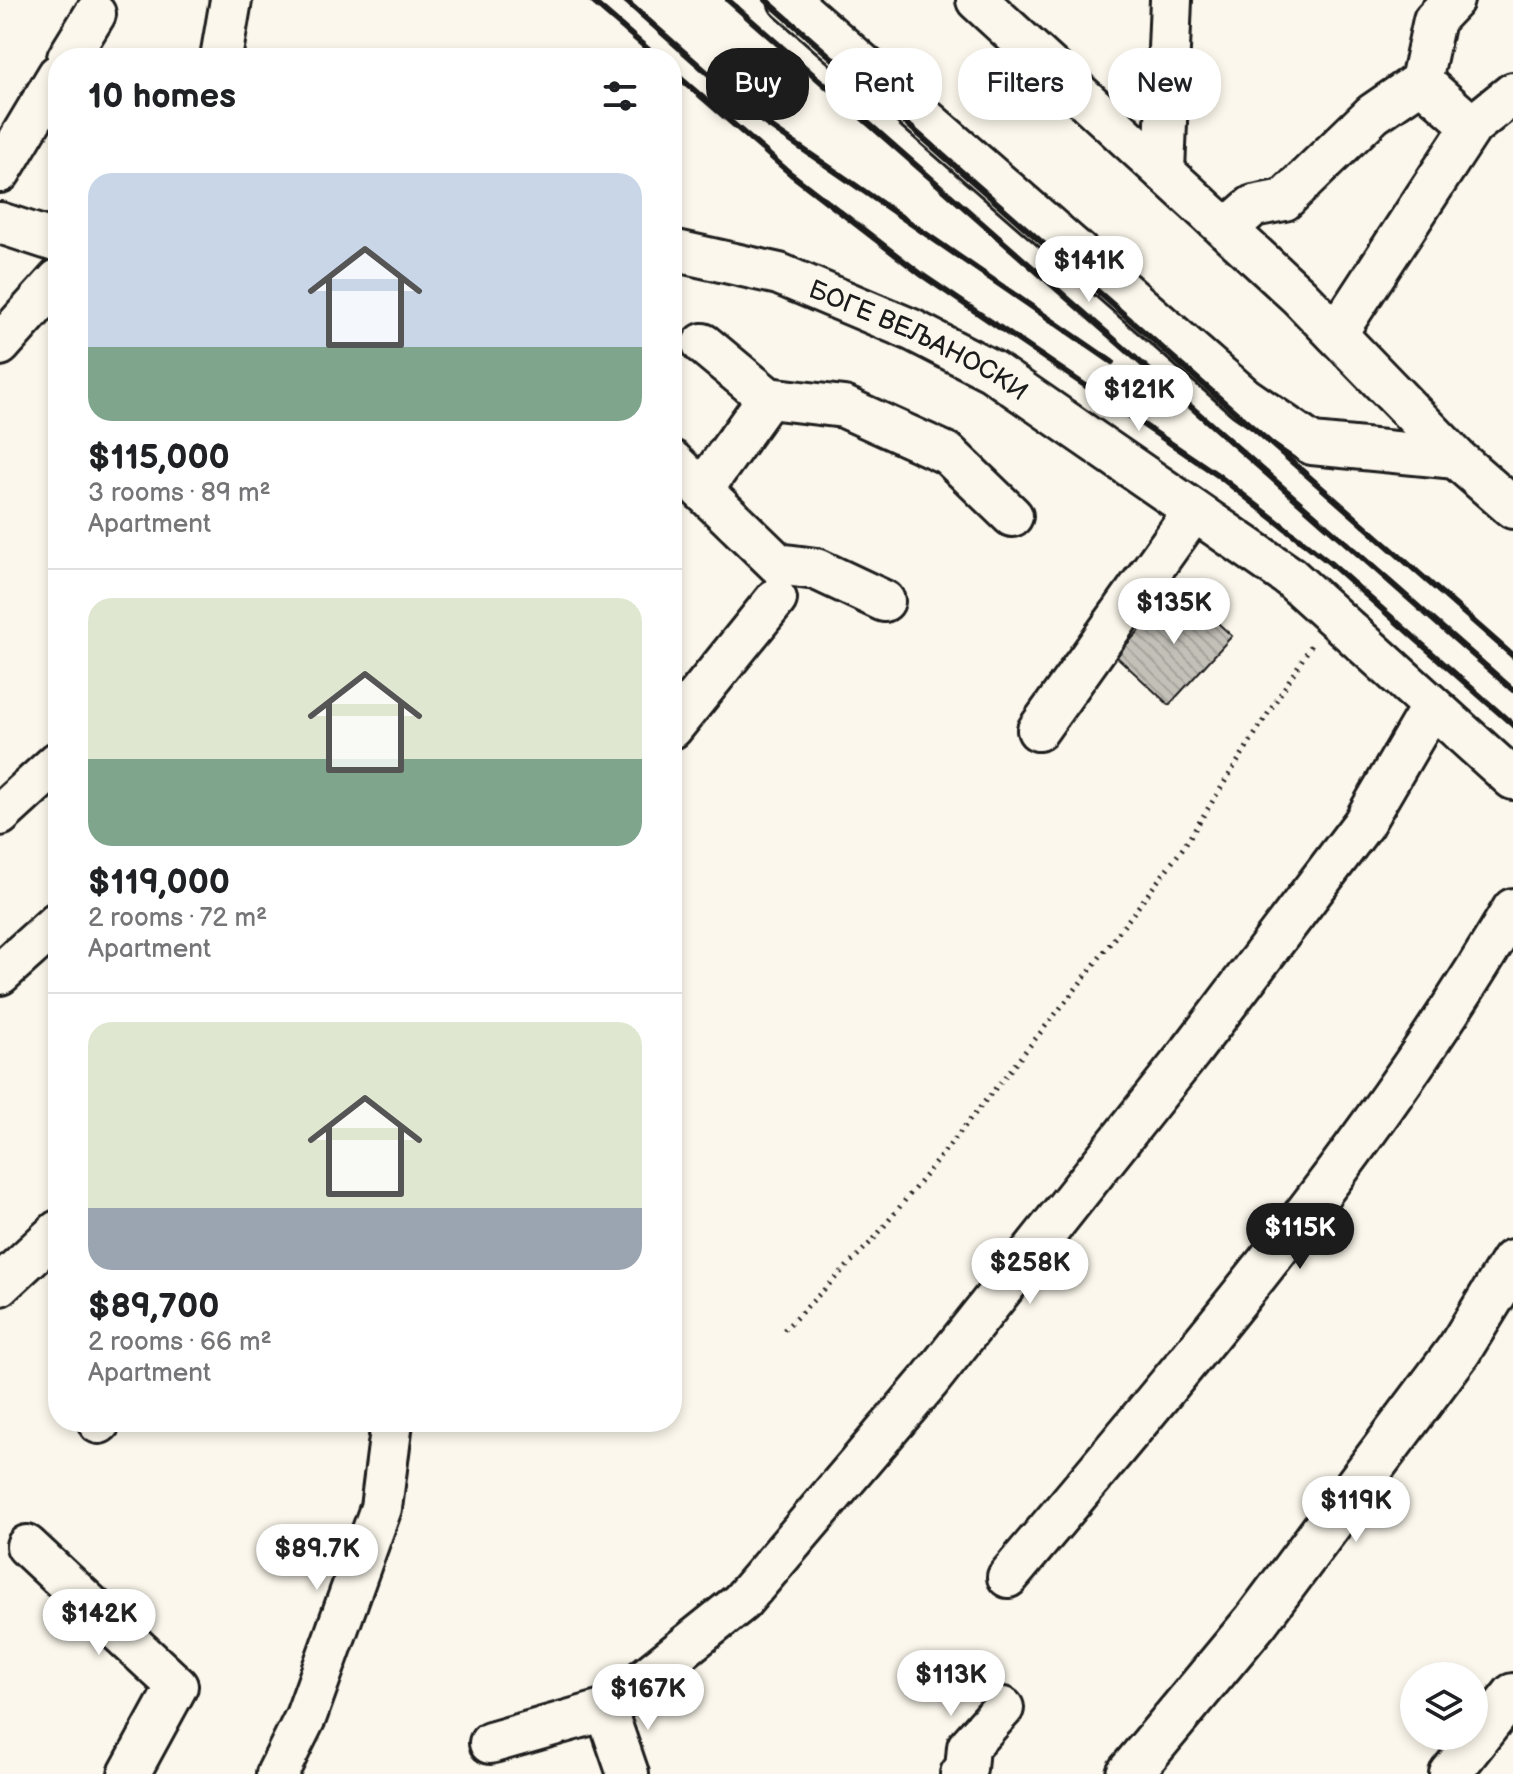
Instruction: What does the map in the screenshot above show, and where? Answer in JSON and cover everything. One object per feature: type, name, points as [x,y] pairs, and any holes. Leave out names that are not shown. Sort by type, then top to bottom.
[{"type":"main road","points":[[1129,1774],[1256,1621],[1459,1350],[1513,1262]]},
{"type":"street","points":[[223,48],[231,0]]},
{"type":"street","points":[[789,0],[1245,398],[1312,444],[1456,458]]},
{"type":"street","points":[[977,0],[1227,229],[1336,334],[1456,458],[1513,508]]},
{"type":"street","points":[[1164,171],[1171,0]]},
{"type":"street","points":[[1227,229],[1253,206],[1284,200],[1373,114],[1421,81],[1434,20],[1453,0]]},
{"type":"street","points":[[74,48],[95,14]]},
{"type":"street","points":[[1421,81],[1472,126]]},
{"type":"street","points":[[0,172],[48,92]]},
{"type":"street","points":[[1336,334],[1472,126],[1513,93]]},
{"type":"street","points":[[0,223],[48,239]]},
{"type":"street","name":"БОГЕ ВЕЉАНОСКИ","points":[[682,252],[779,274],[912,330],[1004,379],[1290,577],[1513,779]]},
{"type":"street","points":[[0,345],[48,291]]},
{"type":"street","points":[[703,344],[768,398],[844,407],[948,454],[1012,516]]},
{"type":"street","points":[[702,490],[768,398]]},
{"type":"street","points":[[682,471],[778,564],[816,569],[884,601]]},
{"type":"street","points":[[1038,730],[1194,511]]},
{"type":"street","points":[[682,716],[776,599]]},
{"type":"street","points":[[490,1743],[606,1710],[741,1602],[929,1381],[1191,1051],[1363,824],[1432,706]]},
{"type":"street","points":[[0,815],[48,771]]},
{"type":"street","points":[[1008,1577],[1288,1234],[1464,992],[1513,909]]},
{"type":"street","points":[[0,974],[48,931]]},
{"type":"street","points":[[0,1285],[48,1240]]},
{"type":"street","points":[[290,1769],[381,1508],[391,1432]]},
{"type":"street","points":[[27,1546],[177,1686],[129,1774]]},
{"type":"street","points":[[1450,1774],[1513,1694]]},
{"type":"street","points":[[961,1774],[966,1769],[968,1747],[1003,1708]]},
{"type":"street","points":[[606,1710],[628,1774]]},
{"type":"path","points":[[784,1330],[873,1240],[1083,979],[1183,848],[1331,615]]},
{"type":"building","points":[[1179,587],[1232,636],[1169,705],[1116,656]]},
{"type":"railway","points":[[591,0],[646,48]]},
{"type":"railway","points":[[625,0],[679,48]]},
{"type":"railway","points":[[728,0],[1513,690]]},
{"type":"railway","points":[[766,0],[1513,656]]},
{"type":"railway","points":[[682,50],[762,121],[1112,362]]},
{"type":"railway","points":[[682,80],[791,174],[922,275],[1219,476],[1330,563],[1513,725]]}]
